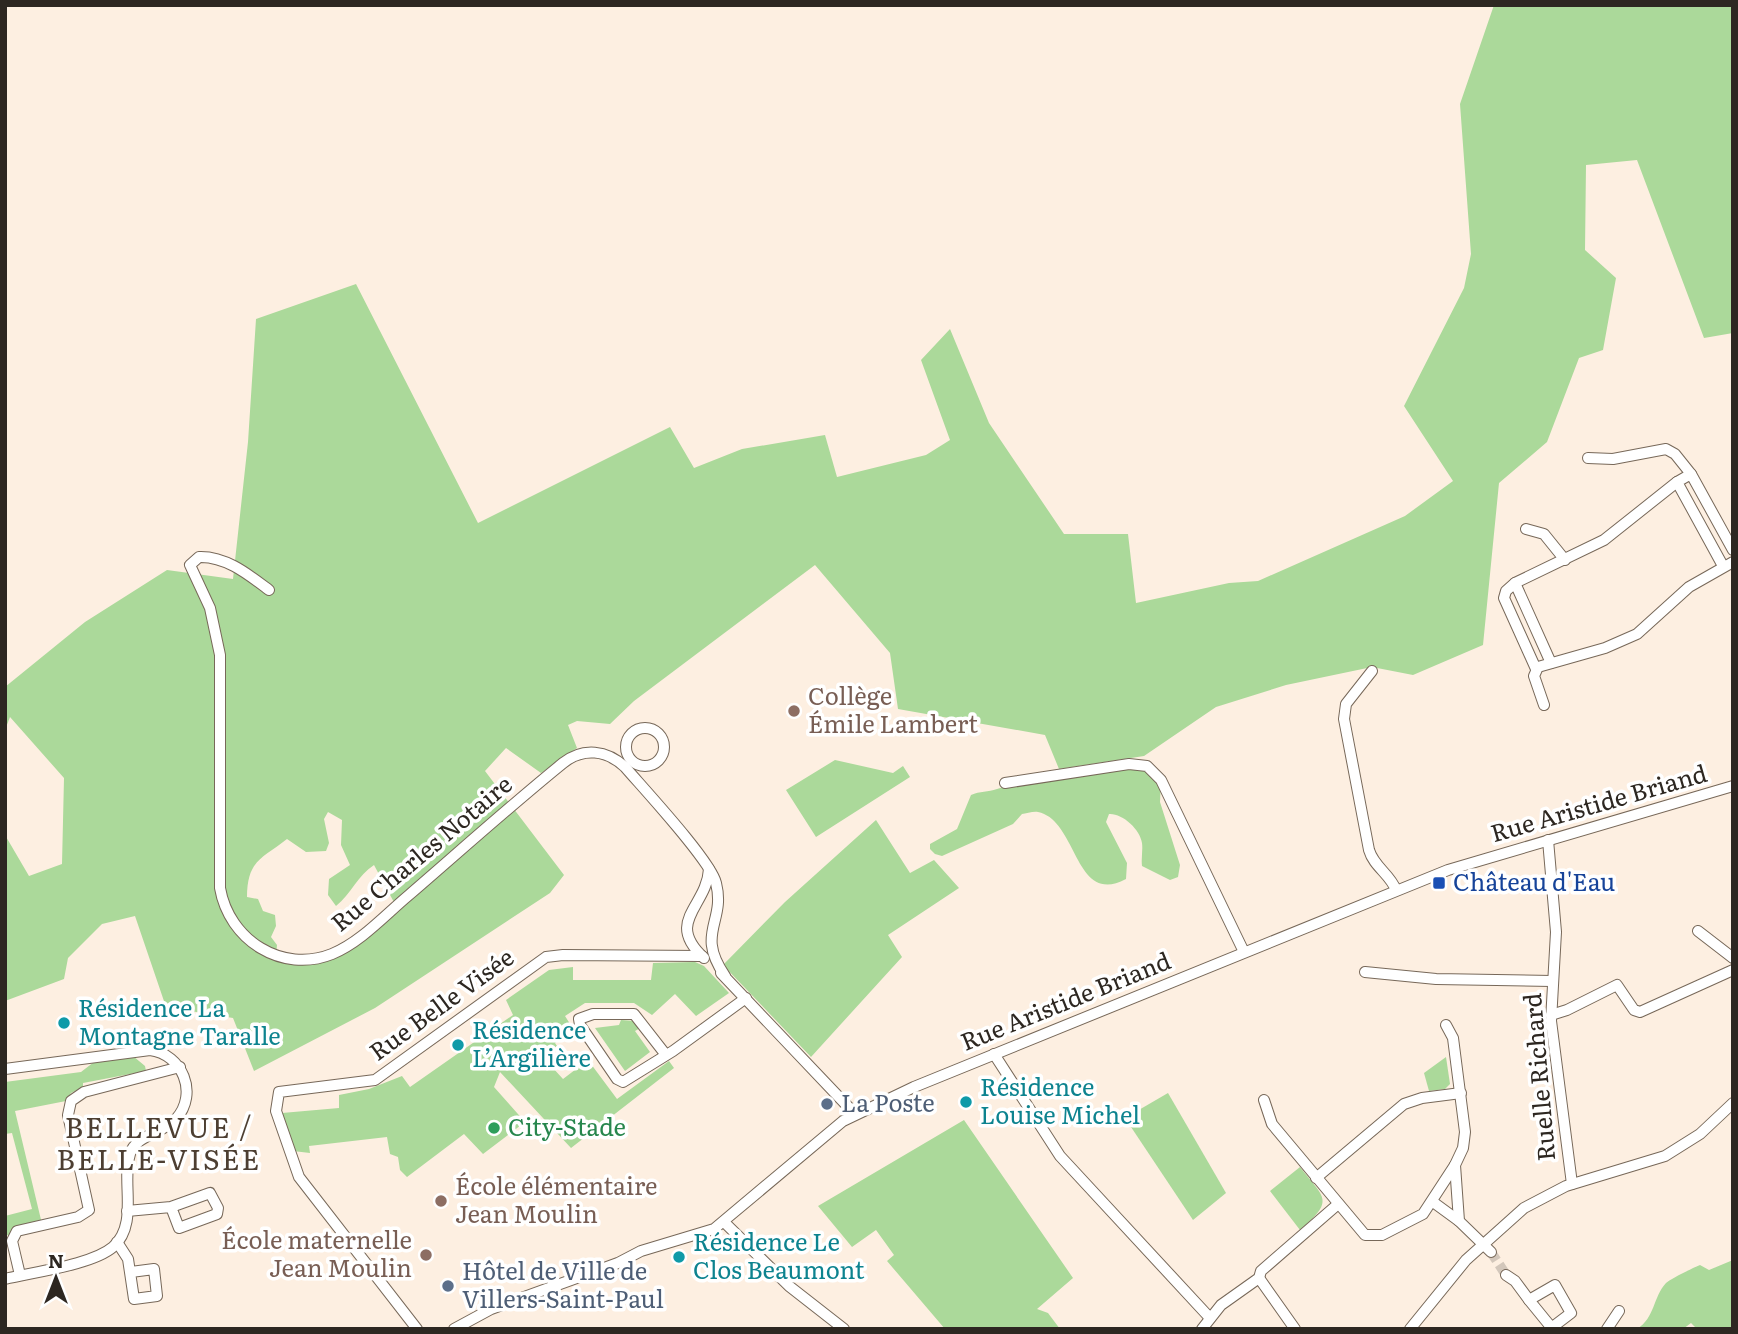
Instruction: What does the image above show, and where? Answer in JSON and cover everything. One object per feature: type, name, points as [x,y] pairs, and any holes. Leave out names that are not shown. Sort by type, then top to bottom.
[{"type":"street","points":[[1588,458],[1613,459],[1666,449],[1675,454],[1691,474],[1733,550]]},
{"type":"street","points":[[1544,705],[1534,676],[1536,669],[1504,598],[1506,591],[1515,583],[1616,532],[1677,482],[1691,474]]},
{"type":"street","points":[[1536,669],[1605,648],[1637,634],[1683,591],[1728,564],[1677,482]]},
{"type":"street","points":[[1525,529],[1544,534],[1565,560]]},
{"type":"street","name":"Rue Charles Notaire","points":[[269,590],[244,572],[223,562],[199,557],[190,565],[213,617],[220,656],[218,815],[221,896],[235,925],[268,953],[293,960],[309,960],[340,951],[569,758],[592,752],[625,760],[709,869],[716,881],[717,901],[710,945],[714,961],[724,976]]},
{"type":"street","points":[[1515,583],[1551,663]]},
{"type":"street","points":[[1372,671],[1346,704],[1344,727],[1369,850],[1375,864],[1392,879],[1396,890]]},
{"type":"street","points":[[1005,783],[1129,764],[1152,770],[1161,780],[1244,952]]},
{"type":"street","name":"Rue Aristide Briand","points":[[454,1329],[491,1309],[618,1263],[641,1251],[707,1232],[724,1222],[818,1140],[855,1114],[994,1054],[1447,870],[1733,786]]},
{"type":"street","name":"Ruelle Richard","points":[[1548,841],[1556,932],[1550,1015],[1572,1184]]},
{"type":"street","name":"Rue Charles Notaire","points":[[709,869],[708,881],[687,919],[686,932],[702,956],[746,998],[855,1114]]},
{"type":"street","points":[[694,906],[717,901]]},
{"type":"street","points":[[1698,931],[1733,958]]},
{"type":"street","name":"Rue Belle Visée","points":[[417,1329],[299,1177],[276,1111],[279,1092],[375,1080],[546,957],[702,956]]},
{"type":"street","points":[[1550,1015],[1567,1010],[1617,985],[1634,1010],[1640,1012],[1733,970]]},
{"type":"street","points":[[1365,972],[1436,979],[1552,981]]},
{"type":"street","points":[[666,1055],[634,1014],[593,1014],[579,1019],[580,1025],[621,1081],[626,1081],[666,1055],[746,998]]},
{"type":"street","points":[[1264,1100],[1269,1119],[1359,1231],[1373,1236],[1413,1220],[1433,1202],[1455,1165],[1466,1139],[1452,1038],[1446,1025]]},
{"type":"street","points":[[5,1069],[150,1050],[171,1057],[180,1067],[186,1087],[181,1112],[170,1125],[139,1142],[130,1153],[127,1211],[124,1230],[117,1242],[101,1254],[5,1279]]},
{"type":"street","points":[[994,1054],[1060,1156],[1210,1318]]},
{"type":"street","points":[[20,1275],[12,1241],[18,1231],[78,1217],[89,1210],[68,1115],[71,1101],[84,1092],[180,1067]]},
{"type":"street","points":[[1316,1178],[1404,1104],[1422,1098],[1461,1093]]},
{"type":"street","points":[[1410,1329],[1452,1276],[1524,1208],[1572,1184],[1665,1156],[1700,1134],[1733,1103]]},
{"type":"street","points":[[1455,1165],[1459,1221]]},
{"type":"street","points":[[127,1211],[171,1207],[210,1193],[218,1208],[217,1214],[179,1228],[171,1207]]},
{"type":"street","points":[[1433,1202],[1459,1221],[1491,1252]]},
{"type":"street","points":[[1202,1329],[1221,1305],[1259,1278],[1261,1271],[1337,1205]]},
{"type":"street","points":[[724,1222],[789,1286],[844,1329]]},
{"type":"street","points":[[117,1242],[128,1259],[131,1272]]},
{"type":"street","points":[[1506,1275],[1515,1281],[1529,1300],[1550,1328],[1571,1313],[1555,1285],[1529,1300]]},
{"type":"street","points":[[1259,1278],[1295,1329]]},
{"type":"street","points":[[1607,1329],[1619,1311]]},
{"type":"green space","points":[[1494,5],[1733,5],[1733,333],[1704,338],[1637,160],[1586,165],[1585,250],[1616,278],[1603,350],[1579,358],[1547,442],[1499,483],[1483,645],[1413,675],[1372,667],[1286,685],[1216,707],[1144,756],[1059,769],[1045,735],[898,709],[890,653],[815,565],[634,701],[610,724],[577,721],[568,725],[577,748],[541,773],[506,748],[485,771],[564,875],[550,893],[375,1008],[254,1071],[233,1018],[166,1007],[135,916],[102,924],[68,958],[64,979],[5,1001],[5,835],[29,876],[62,864],[64,778],[10,717],[5,730],[5,687],[85,622],[167,570],[233,579],[248,442],[256,319],[356,284],[478,523],[670,427],[694,468],[742,449],[825,435],[837,477],[926,455],[950,440],[921,360],[950,329],[989,423],[1064,534],[1128,534],[1136,603],[1229,583],[1258,581],[1405,516],[1453,481],[1404,406],[1464,288],[1471,254],[1460,104]],"holes":[[[328,812],[342,820],[341,845],[350,865],[329,879],[328,895],[336,906],[374,865],[396,906],[331,954],[276,956],[277,945],[271,937],[276,926],[275,915],[263,911],[258,899],[247,897],[253,867],[287,839],[306,852],[326,851],[329,843],[324,819]]]},
{"type":"green space","points":[[835,760],[893,773],[903,766],[910,777],[816,837],[786,790]]},
{"type":"green space","points":[[1136,764],[1161,780],[1160,802],[1180,865],[1178,877],[1170,880],[1142,866],[1142,843],[1138,832],[1125,819],[1114,814],[1109,814],[1106,822],[1127,863],[1126,879],[1109,884],[1096,881],[1086,872],[1061,830],[1051,818],[1038,812],[1022,814],[1013,824],[942,856],[930,849],[930,844],[957,829],[971,795],[1048,776]]},
{"type":"green space","points":[[876,820],[910,873],[934,860],[959,888],[888,935],[902,957],[811,1057],[723,965],[785,902]]},
{"type":"green space","points":[[695,962],[704,966],[729,993],[696,1016],[675,994],[652,1015],[634,1003],[585,1003],[565,1016],[572,1027],[555,1043],[557,1046],[542,1056],[563,1079],[588,1060],[617,1099],[669,1061],[674,1068],[571,1148],[500,1072],[494,1087],[525,1122],[483,1154],[464,1134],[407,1177],[400,1170],[398,1157],[390,1154],[387,1137],[309,1146],[310,1153],[293,1151],[282,1113],[339,1108],[339,1095],[369,1089],[402,1076],[410,1087],[513,1015],[506,1000],[549,970],[573,967],[573,980],[651,980],[653,963]]},
{"type":"green space","points":[[621,1020],[635,1021],[642,1027],[635,1031],[650,1052],[625,1071],[595,1028],[619,1025]]},
{"type":"green space","points":[[133,1056],[145,1066],[146,1071],[83,1083],[83,1087],[71,1093],[66,1101],[15,1111],[42,1224],[5,1236],[5,1216],[32,1209],[12,1133],[5,1134],[5,1082],[81,1072],[94,1062]]},
{"type":"green space","points":[[1446,1057],[1450,1084],[1445,1089],[1429,1091],[1424,1073]]},
{"type":"green space","points":[[1168,1093],[1226,1193],[1193,1220],[1125,1118]]},
{"type":"green space","points":[[964,1120],[1073,1278],[1037,1309],[1048,1313],[1060,1329],[945,1329],[887,1261],[894,1255],[876,1230],[852,1247],[818,1206]]},
{"type":"green space","points":[[1300,1167],[1320,1193],[1322,1205],[1300,1230],[1270,1191]]},
{"type":"green space","points":[[1733,1260],[1733,1329],[1696,1328],[1691,1323],[1683,1329],[1637,1329],[1651,1313],[1668,1281],[1700,1265],[1709,1270]]},
{"type":"tunnel","points":[[1491,1252],[1506,1275]]},
{"type":"place","name":"Collège Émile Lambert","points":[[794,711]]},
{"type":"place","name":"Château d'Eau","points":[[1439,883]]},
{"type":"place","name":"Résidence La Montagne Taralle","points":[[64,1023]]},
{"type":"place","name":"Résidence L’Argilière","points":[[458,1045]]},
{"type":"place","name":"Résidence Louise Michel","points":[[966,1102]]},
{"type":"place","name":"La Poste","points":[[827,1104]]},
{"type":"place","name":"City-Stade","points":[[494,1128]]},
{"type":"place","name":"École élémentaire Jean Moulin","points":[[441,1201]]},
{"type":"place","name":"École maternelle Jean Moulin","points":[[426,1255]]},
{"type":"place","name":"Résidence Le Clos Beaumont","points":[[679,1257]]},
{"type":"place","name":"Hôtel de Ville de Villers-Saint-Paul","points":[[448,1286]]},
{"type":"district","name":"BELLEVUE / BELLE-VISÉE","points":[[159,1144]]}]
